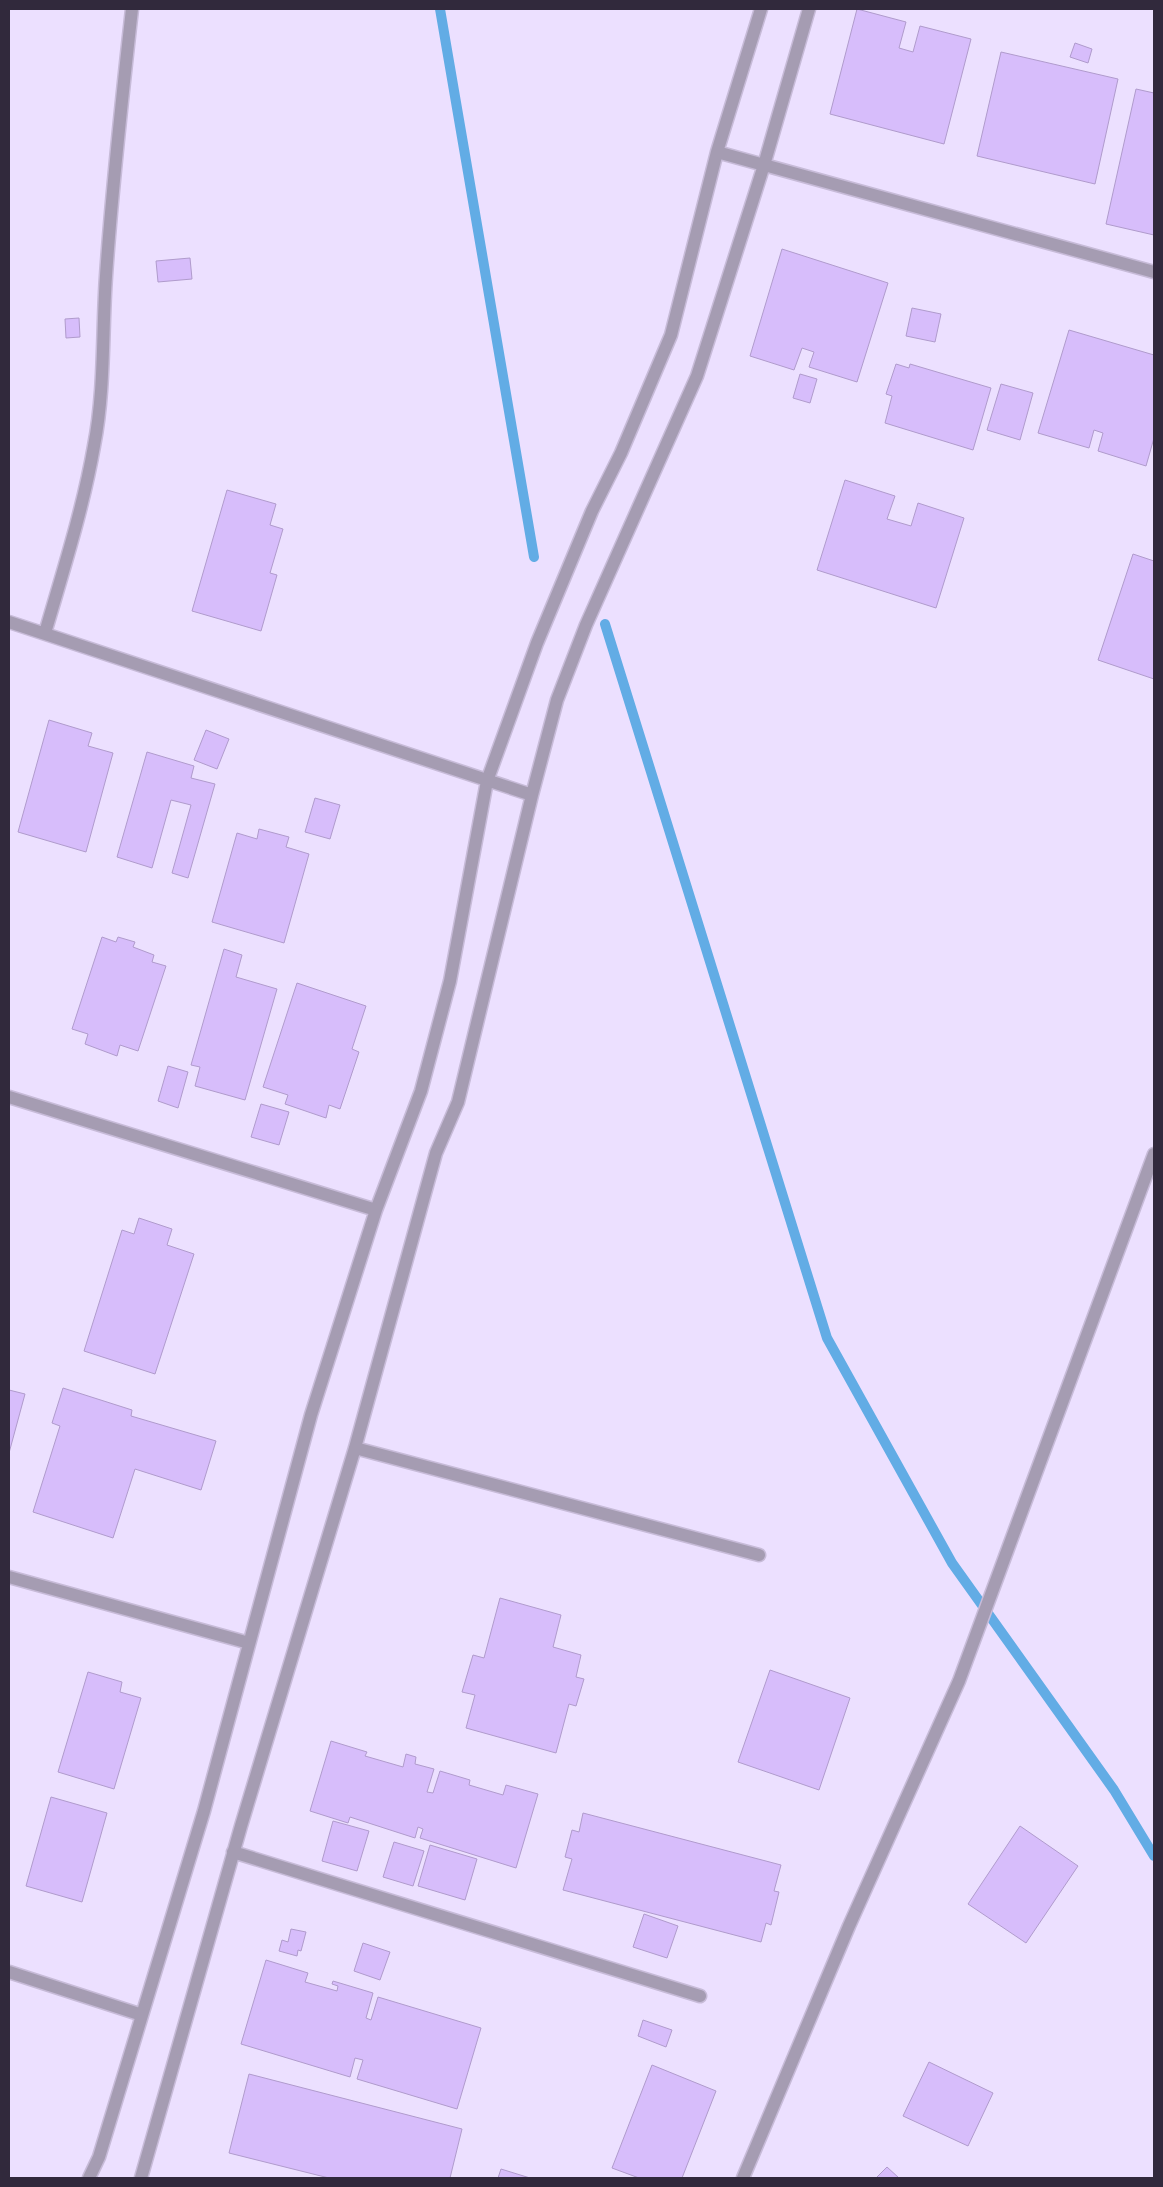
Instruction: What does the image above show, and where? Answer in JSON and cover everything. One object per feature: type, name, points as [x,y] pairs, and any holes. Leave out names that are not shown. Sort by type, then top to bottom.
[{"type":"street","points":[[45,633],[75,531],[94,446],[103,373],[105,290],[113,179],[132,9]]},
{"type":"street","points":[[89,2178],[99,2157],[204,1811],[311,1415],[376,1210],[421,1092],[450,981],[487,781],[536,643],[592,510],[621,453],[671,335],[717,152],[761,9]]},
{"type":"street","points":[[141,2178],[233,1852],[355,1448],[436,1153],[458,1102],[557,700],[586,625],[697,376],[764,165],[810,9]]},
{"type":"street","points":[[717,152],[1154,272]]},
{"type":"street","points":[[9,622],[532,796]]},
{"type":"street","points":[[9,1097],[376,1210]]},
{"type":"street","points":[[743,2178],[849,1926],[959,1681],[1154,1154]]},
{"type":"street","points":[[355,1448],[759,1554]]},
{"type":"street","points":[[9,1577],[249,1643]]},
{"type":"street","points":[[233,1852],[700,1996]]},
{"type":"street","points":[[9,1972],[142,2014]]},
{"type":"building","points":[[857,9],[906,22],[899,48],[913,52],[920,26],[971,39],[944,144],[830,114]]},
{"type":"building","points":[[1075,43],[1092,49],[1088,63],[1070,57]]},
{"type":"building","points":[[1001,52],[1118,79],[1095,184],[977,156]]},
{"type":"building","points":[[1136,89],[1154,93],[1154,235],[1106,224]]},
{"type":"building","points":[[782,249],[888,283],[857,382],[809,367],[814,352],[802,348],[794,370],[750,356]]},
{"type":"building","points":[[190,258],[192,279],[158,282],[156,261]]},
{"type":"building","points":[[912,308],[941,314],[935,342],[906,336]]},
{"type":"building","points":[[79,318],[80,337],[66,338],[65,319]]},
{"type":"building","points":[[1069,330],[1154,355],[1154,438],[1146,466],[1098,451],[1103,433],[1094,430],[1089,448],[1038,433]]},
{"type":"building","points":[[896,364],[909,368],[910,364],[991,388],[973,450],[885,423],[892,396],[886,394]]},
{"type":"building","points":[[800,374],[817,379],[810,403],[793,398]]},
{"type":"building","points":[[1001,384],[1033,393],[1020,440],[987,430]]},
{"type":"building","points":[[845,480],[895,496],[887,519],[911,526],[918,503],[964,518],[936,608],[817,570]]},
{"type":"building","points":[[227,490],[276,504],[270,525],[283,529],[270,573],[277,575],[261,631],[192,611]]},
{"type":"building","points":[[1133,554],[1154,561],[1154,679],[1098,660]]},
{"type":"building","points":[[49,720],[92,733],[88,746],[113,753],[86,852],[18,832]]},
{"type":"building","points":[[206,730],[229,739],[217,769],[194,760]]},
{"type":"building","points":[[147,752],[194,766],[191,778],[215,784],[188,878],[172,873],[191,805],[171,800],[152,868],[117,857]]},
{"type":"building","points":[[315,798],[340,805],[330,839],[305,832]]},
{"type":"building","points":[[259,829],[289,837],[286,847],[309,854],[284,943],[212,922],[237,833],[257,839]]},
{"type":"building","points":[[102,937],[116,942],[118,937],[135,942],[133,947],[154,955],[152,962],[166,966],[138,1051],[120,1045],[117,1056],[85,1044],[88,1034],[72,1029]]},
{"type":"building","points":[[224,949],[242,955],[236,977],[277,989],[245,1100],[195,1086],[200,1067],[191,1065]]},
{"type":"building","points":[[297,983],[366,1006],[352,1049],[359,1052],[340,1109],[329,1105],[326,1118],[285,1104],[288,1095],[263,1087]]},
{"type":"building","points":[[168,1066],[188,1072],[178,1108],[158,1101]]},
{"type":"building","points":[[261,1104],[289,1112],[279,1145],[251,1137]]},
{"type":"building","points":[[139,1218],[172,1229],[167,1245],[194,1254],[155,1374],[84,1351],[122,1230],[134,1234]]},
{"type":"building","points":[[63,1388],[132,1410],[131,1416],[216,1441],[201,1490],[135,1469],[113,1538],[33,1512],[60,1426],[52,1423]]},
{"type":"building","points":[[9,1390],[25,1394],[9,1453]]},
{"type":"building","points":[[500,1598],[561,1615],[553,1647],[581,1655],[576,1677],[584,1679],[576,1706],[569,1704],[556,1753],[466,1728],[475,1695],[462,1692],[473,1655],[484,1658]]},
{"type":"building","points":[[770,1670],[850,1698],[819,1790],[738,1762]]},
{"type":"building","points":[[88,1672],[122,1682],[120,1692],[141,1698],[114,1789],[58,1772]]},
{"type":"building","points":[[331,1741],[367,1752],[365,1756],[403,1767],[406,1754],[416,1757],[415,1764],[434,1769],[427,1792],[433,1793],[440,1771],[470,1780],[469,1785],[503,1795],[506,1785],[538,1794],[516,1868],[420,1838],[423,1829],[418,1827],[415,1838],[350,1817],[348,1823],[310,1811]]},
{"type":"building","points":[[51,1797],[107,1813],[82,1902],[26,1886]]},
{"type":"building","points":[[583,1813],[781,1865],[774,1891],[779,1892],[771,1925],[766,1923],[761,1942],[563,1890],[572,1859],[565,1857],[572,1830],[579,1832]]},
{"type":"building","points":[[333,1821],[369,1831],[357,1871],[322,1861]]},
{"type":"building","points":[[1020,1826],[1078,1866],[1026,1943],[968,1904]]},
{"type":"building","points":[[394,1842],[424,1851],[413,1886],[383,1877]]},
{"type":"building","points":[[430,1845],[477,1859],[465,1900],[418,1886]]},
{"type":"building","points":[[644,1914],[678,1926],[667,1958],[633,1947]]},
{"type":"building","points":[[291,1929],[306,1932],[301,1951],[298,1950],[297,1956],[279,1951],[282,1940],[288,1942]]},
{"type":"building","points":[[363,1943],[390,1952],[380,1980],[354,1971]]},
{"type":"building","points":[[266,1960],[308,1973],[305,1982],[337,1991],[338,1986],[332,1984],[333,1981],[373,1993],[366,2018],[371,2020],[378,1997],[481,2028],[457,2109],[357,2079],[363,2060],[355,2058],[350,2077],[241,2044]]},
{"type":"building","points":[[643,2020],[672,2030],[666,2047],[638,2036]]},
{"type":"building","points":[[929,2062],[993,2093],[968,2146],[903,2116]]},
{"type":"building","points":[[652,2065],[716,2091],[682,2178],[639,2178],[612,2168]]},
{"type":"building","points":[[249,2074],[462,2129],[450,2178],[329,2178],[229,2153]]},
{"type":"building","points":[[887,2167],[899,2178],[876,2178]]},
{"type":"building","points":[[501,2169],[530,2178],[498,2178]]},
{"type":"waterway","points":[[440,9],[534,557]]},
{"type":"waterway","points":[[605,624],[827,1338],[952,1563],[1114,1790],[1154,1856]]}]
